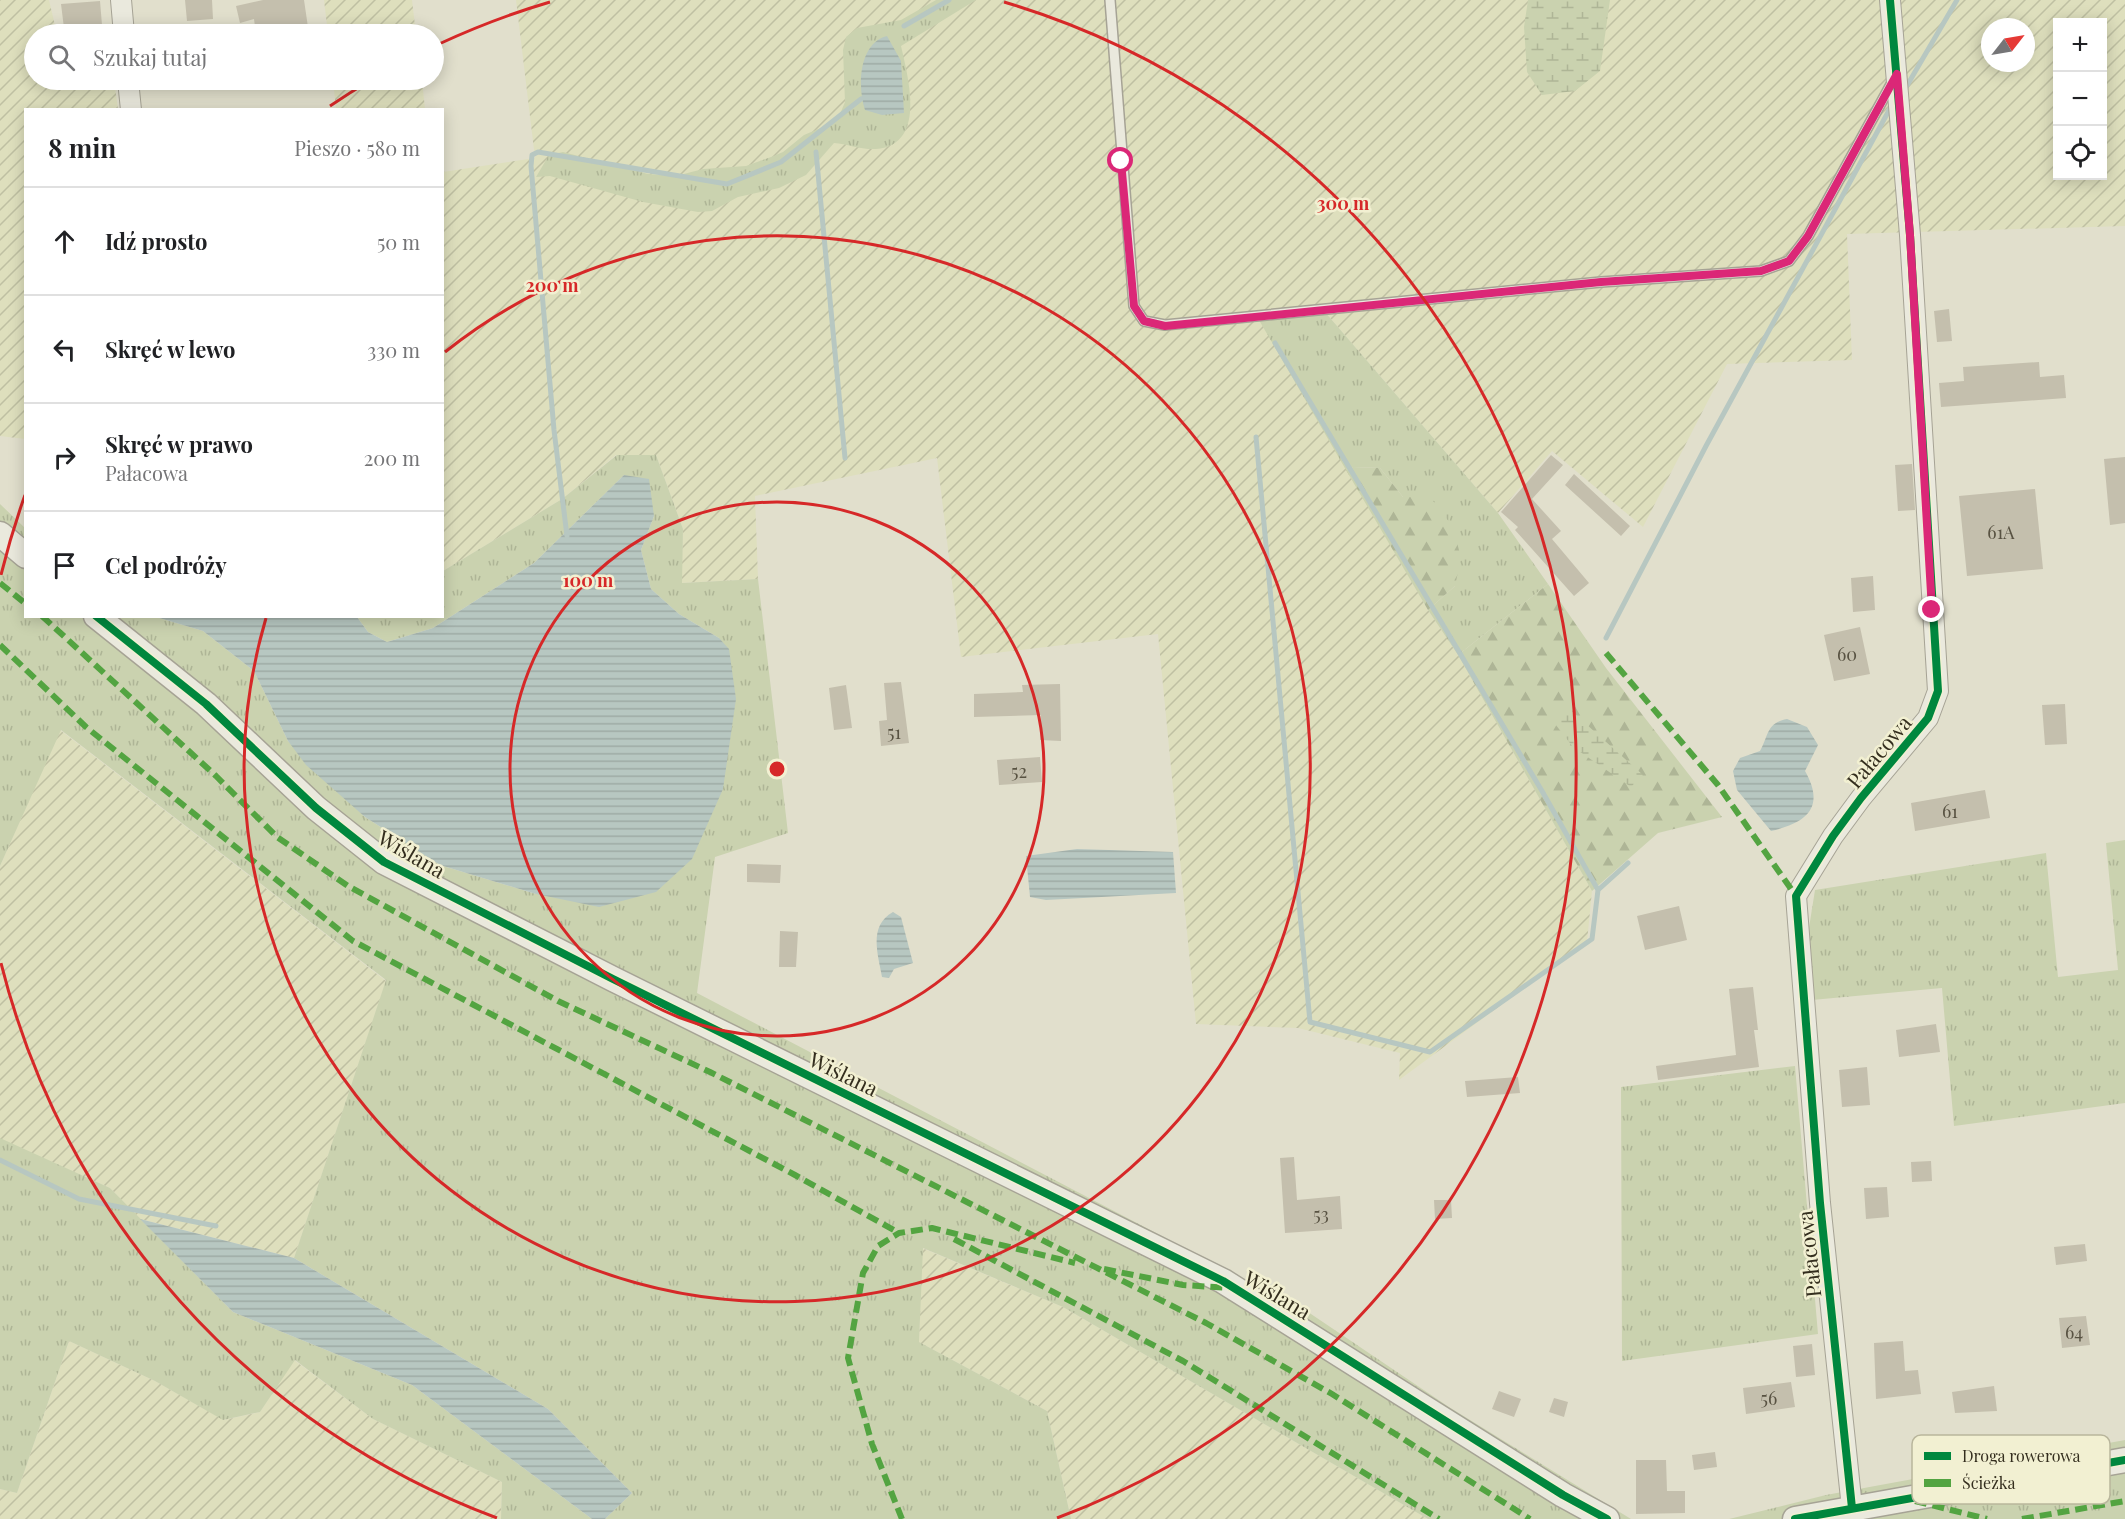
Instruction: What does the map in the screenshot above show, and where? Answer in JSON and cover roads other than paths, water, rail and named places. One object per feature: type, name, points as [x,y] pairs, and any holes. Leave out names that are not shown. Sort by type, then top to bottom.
[{"type":"street","points":[[121,0],[123,24]]},
{"type":"street","name":"Pałacowa","points":[[1852,1508],[1820,1203],[1796,896],[1833,836],[1861,798],[1928,718],[1938,691],[1910,235],[1890,0]]},
{"type":"street","points":[[129,90],[131,108]]},
{"type":"street","points":[[0,534],[24,554]]},
{"type":"street","name":"Wiślana","points":[[98,618],[206,704],[316,808],[384,862],[613,979],[1223,1281],[1563,1495],[1607,1519]]},
{"type":"street","points":[[2110,1463],[2125,1460]]},
{"type":"street","points":[[1796,1519],[1912,1497]]},
{"type":"lane","points":[[1110,0],[1134,306],[1144,321],[1165,326],[1589,283],[1761,271],[1789,261],[1808,236],[1897,74]]},
{"type":"waterway","points":[[904,26],[949,0]]},
{"type":"waterway","points":[[1905,89],[1957,0]]},
{"type":"waterway","points":[[567,536],[554,430],[531,166],[532,155],[538,152],[727,184],[781,162],[861,99]]},
{"type":"waterway","points":[[1606,638],[1706,446],[1893,103]]},
{"type":"waterway","points":[[816,152],[845,458]]},
{"type":"waterway","points":[[1275,343],[1542,791],[1598,890]]},
{"type":"waterway","points":[[1256,437],[1310,1022],[1430,1052],[1592,939],[1598,890],[1628,863]]},
{"type":"waterway","points":[[0,1160],[79,1199],[216,1226]]}]
